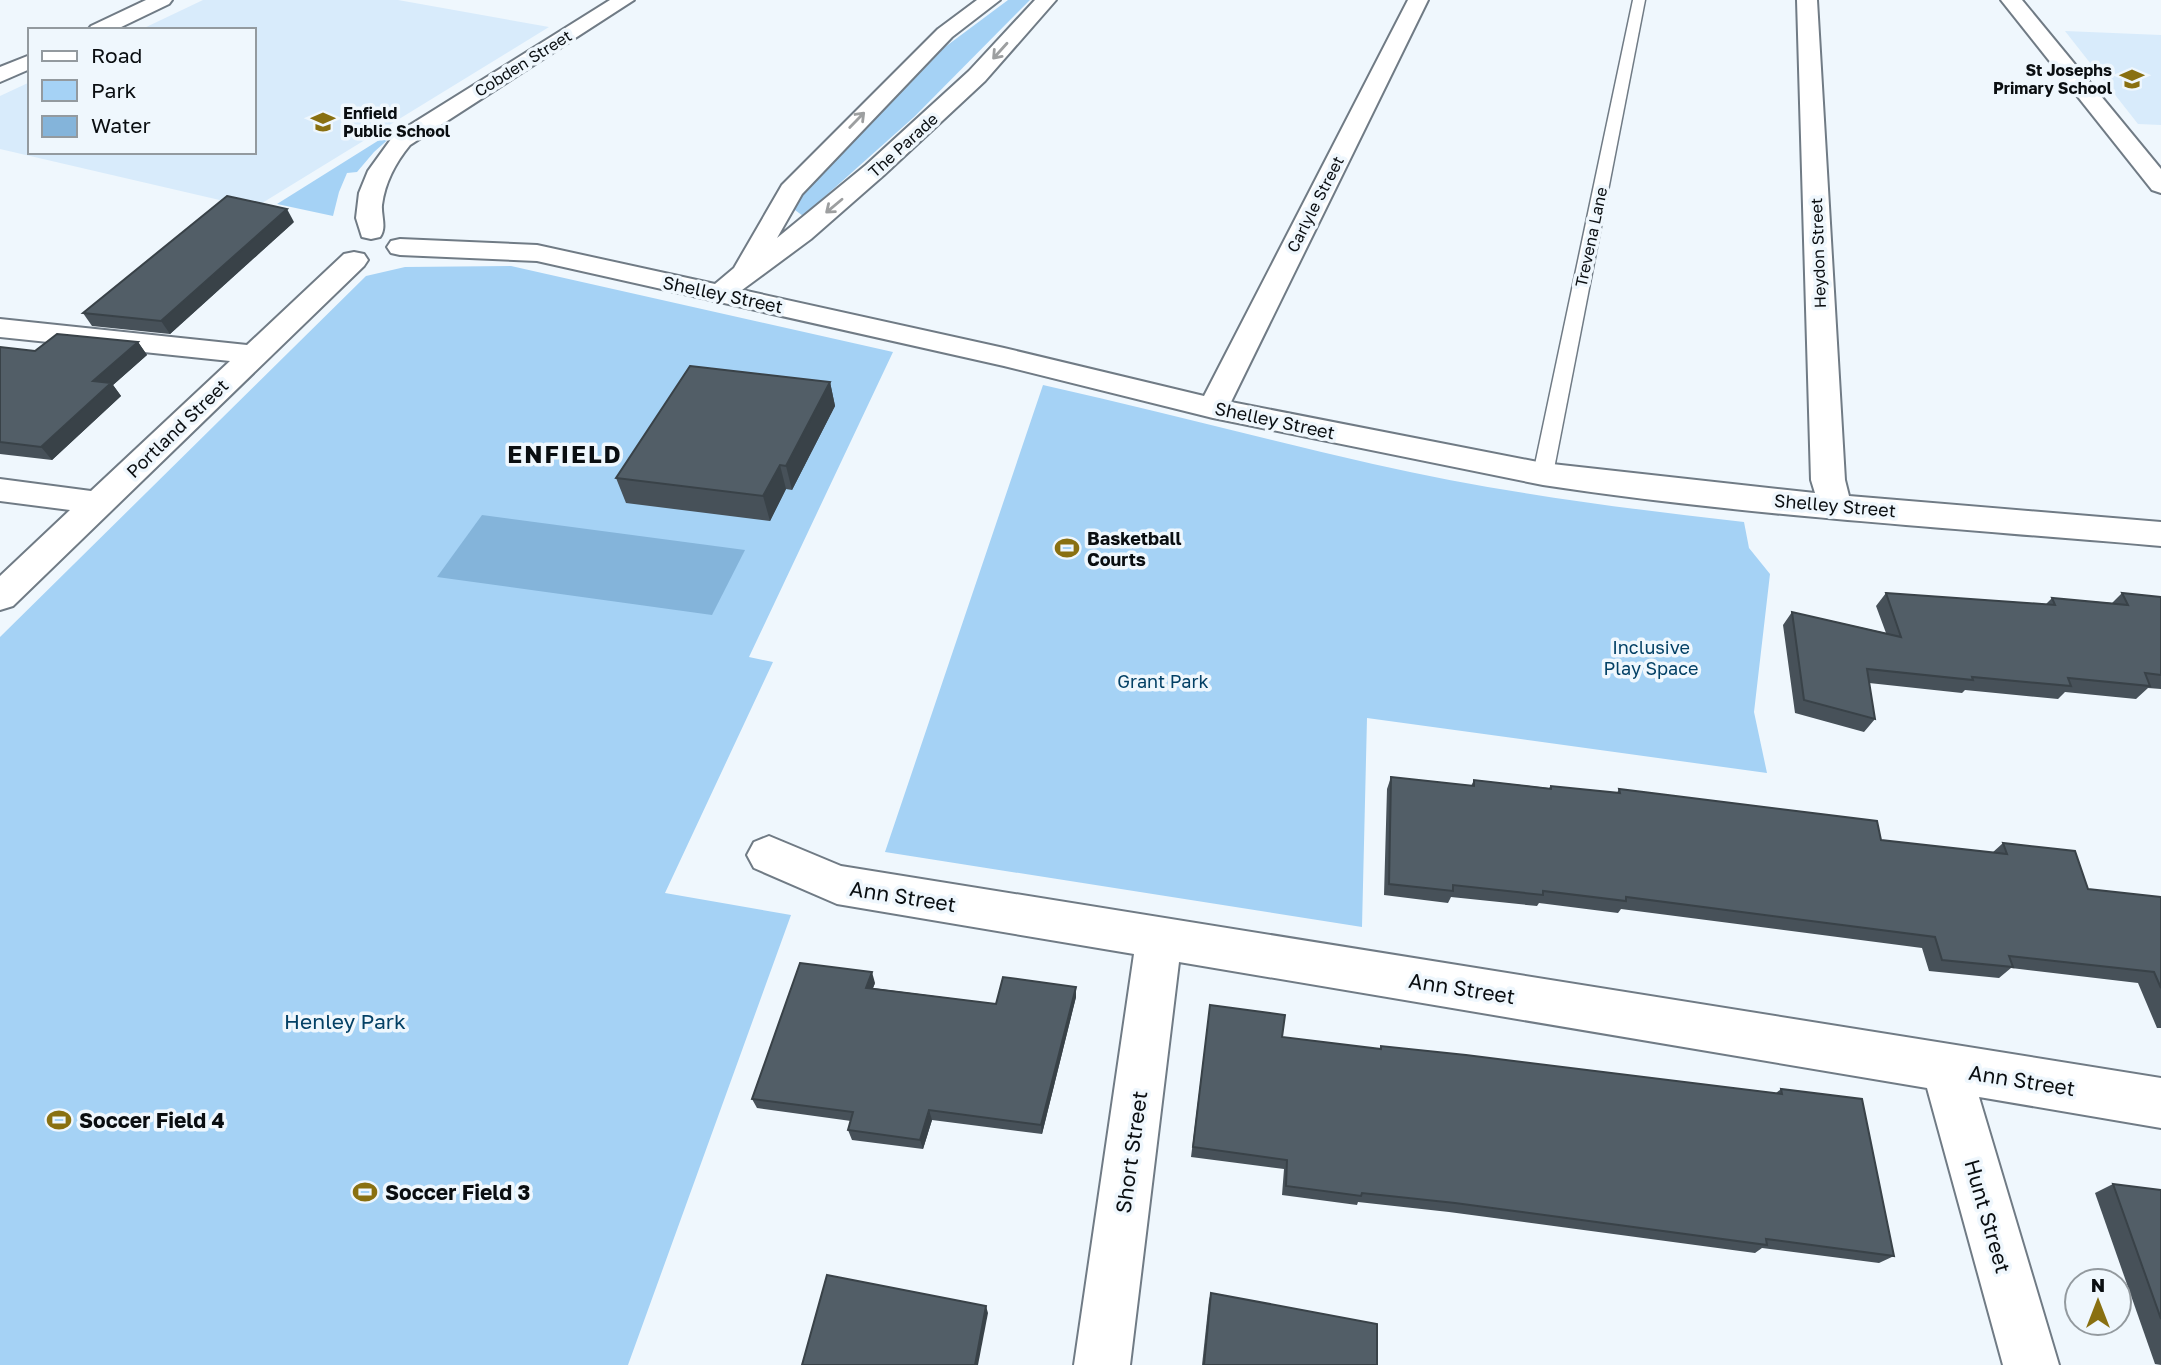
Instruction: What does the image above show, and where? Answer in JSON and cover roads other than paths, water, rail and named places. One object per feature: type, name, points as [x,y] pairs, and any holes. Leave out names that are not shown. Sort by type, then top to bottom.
[{"type":"street","points":[[101,28],[162,0]]},
{"type":"street","name":"Cobden Street","points":[[371,231],[370,202],[379,170],[402,140],[624,0]]},
{"type":"street","name":"The Parade","points":[[745,272],[791,190],[945,33],[990,0]]},
{"type":"street","name":"The Parade","points":[[721,295],[745,272],[802,233],[875,170],[977,76],[1046,0]]},
{"type":"street","name":"Carlyle Street","points":[[1213,408],[1418,0]]},
{"type":"street","name":"Heydon Street","points":[[1807,0],[1828,480],[1835,506]]},
{"type":"street","points":[[2011,0],[2161,186]]},
{"type":"street","points":[[0,75],[28,62]]},
{"type":"street","points":[[386,230],[398,233],[403,239],[400,247],[380,258],[354,260],[343,255],[342,247],[353,237],[371,231],[386,230]]},
{"type":"street","name":"Shelley Street","points":[[400,247],[537,253],[1213,408],[1543,474],[1835,506],[2161,534]]},
{"type":"street","name":"Portland Street","points":[[0,597],[354,260]]},
{"type":"street","points":[[0,328],[254,355]]},
{"type":"street","points":[[0,490],[101,503]]},
{"type":"street","name":"Ann Street","points":[[769,855],[837,885],[2161,1103]]},
{"type":"street","name":"Short Street","points":[[1102,1365],[1159,939]]},
{"type":"street","name":"Hunt Street","points":[[1946,1067],[2031,1365]]},
{"type":"lane","name":"Trevena Lane","points":[[1543,474],[1639,0]]},
{"type":"water","points":[[482,515],[745,550],[712,615],[437,577]]},
{"type":"place","name":"St Josephs Primary School","points":[[2132,79]]},
{"type":"place","name":"Enfield Public School","points":[[323,122]]},
{"type":"place","name":"Basketball Courts","points":[[1067,548]]},
{"type":"place","name":"Soccer Field 4","points":[[59,1120]]},
{"type":"place","name":"Soccer Field 3","points":[[365,1192]]},
{"type":"district","name":"ENFIELD","points":[[565,453]]},
{"type":"park label","name":"Inclusive Play Space","points":[[1651,657]]},
{"type":"park label","name":"Grant Park","points":[[1163,681]]},
{"type":"park label","name":"Henley Park","points":[[345,1021]]}]
